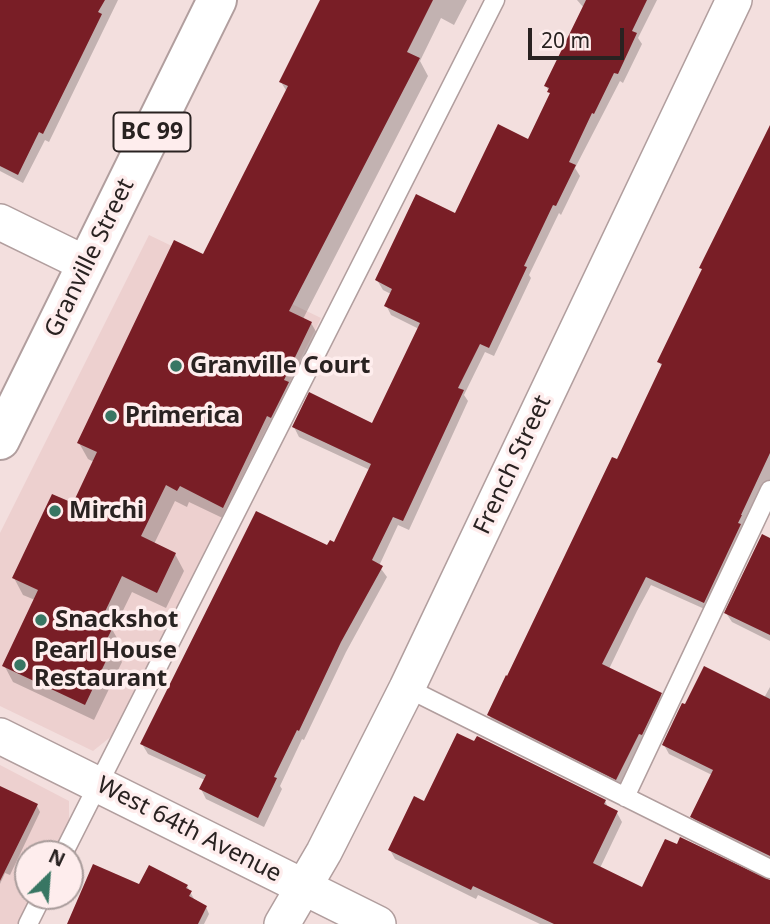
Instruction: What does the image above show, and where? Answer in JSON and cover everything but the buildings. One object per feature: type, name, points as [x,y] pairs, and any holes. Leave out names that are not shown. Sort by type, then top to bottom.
[{"type":"highway","name":"Granville Street","points":[[0,440],[217,0]]},
{"type":"street","name":"French Street","points":[[282,924],[324,852],[407,688],[734,0]]},
{"type":"street","points":[[0,222],[86,264]]},
{"type":"street","name":"West 64th Avenue","points":[[0,736],[378,924]]},
{"type":"lane","points":[[70,840],[495,0]]},
{"type":"lane","points":[[625,797],[770,490]]},
{"type":"lane","points":[[407,688],[770,869]]},
{"type":"shaded area","points":[[149,235],[321,318],[113,735],[93,751],[0,706],[0,533]]},
{"type":"shaded area","points":[[0,765],[69,801],[69,824],[60,840],[14,840],[14,910],[25,910],[18,924],[0,924]]},
{"type":"place","name":"Granville Court","points":[[176,366]]},
{"type":"place","name":"Primerica","points":[[111,416]]},
{"type":"place","name":"Mirchi","points":[[55,511]]},
{"type":"place","name":"Snackshot","points":[[41,620]]},
{"type":"place","name":"Pearl House Restaurant","points":[[20,665]]}]
